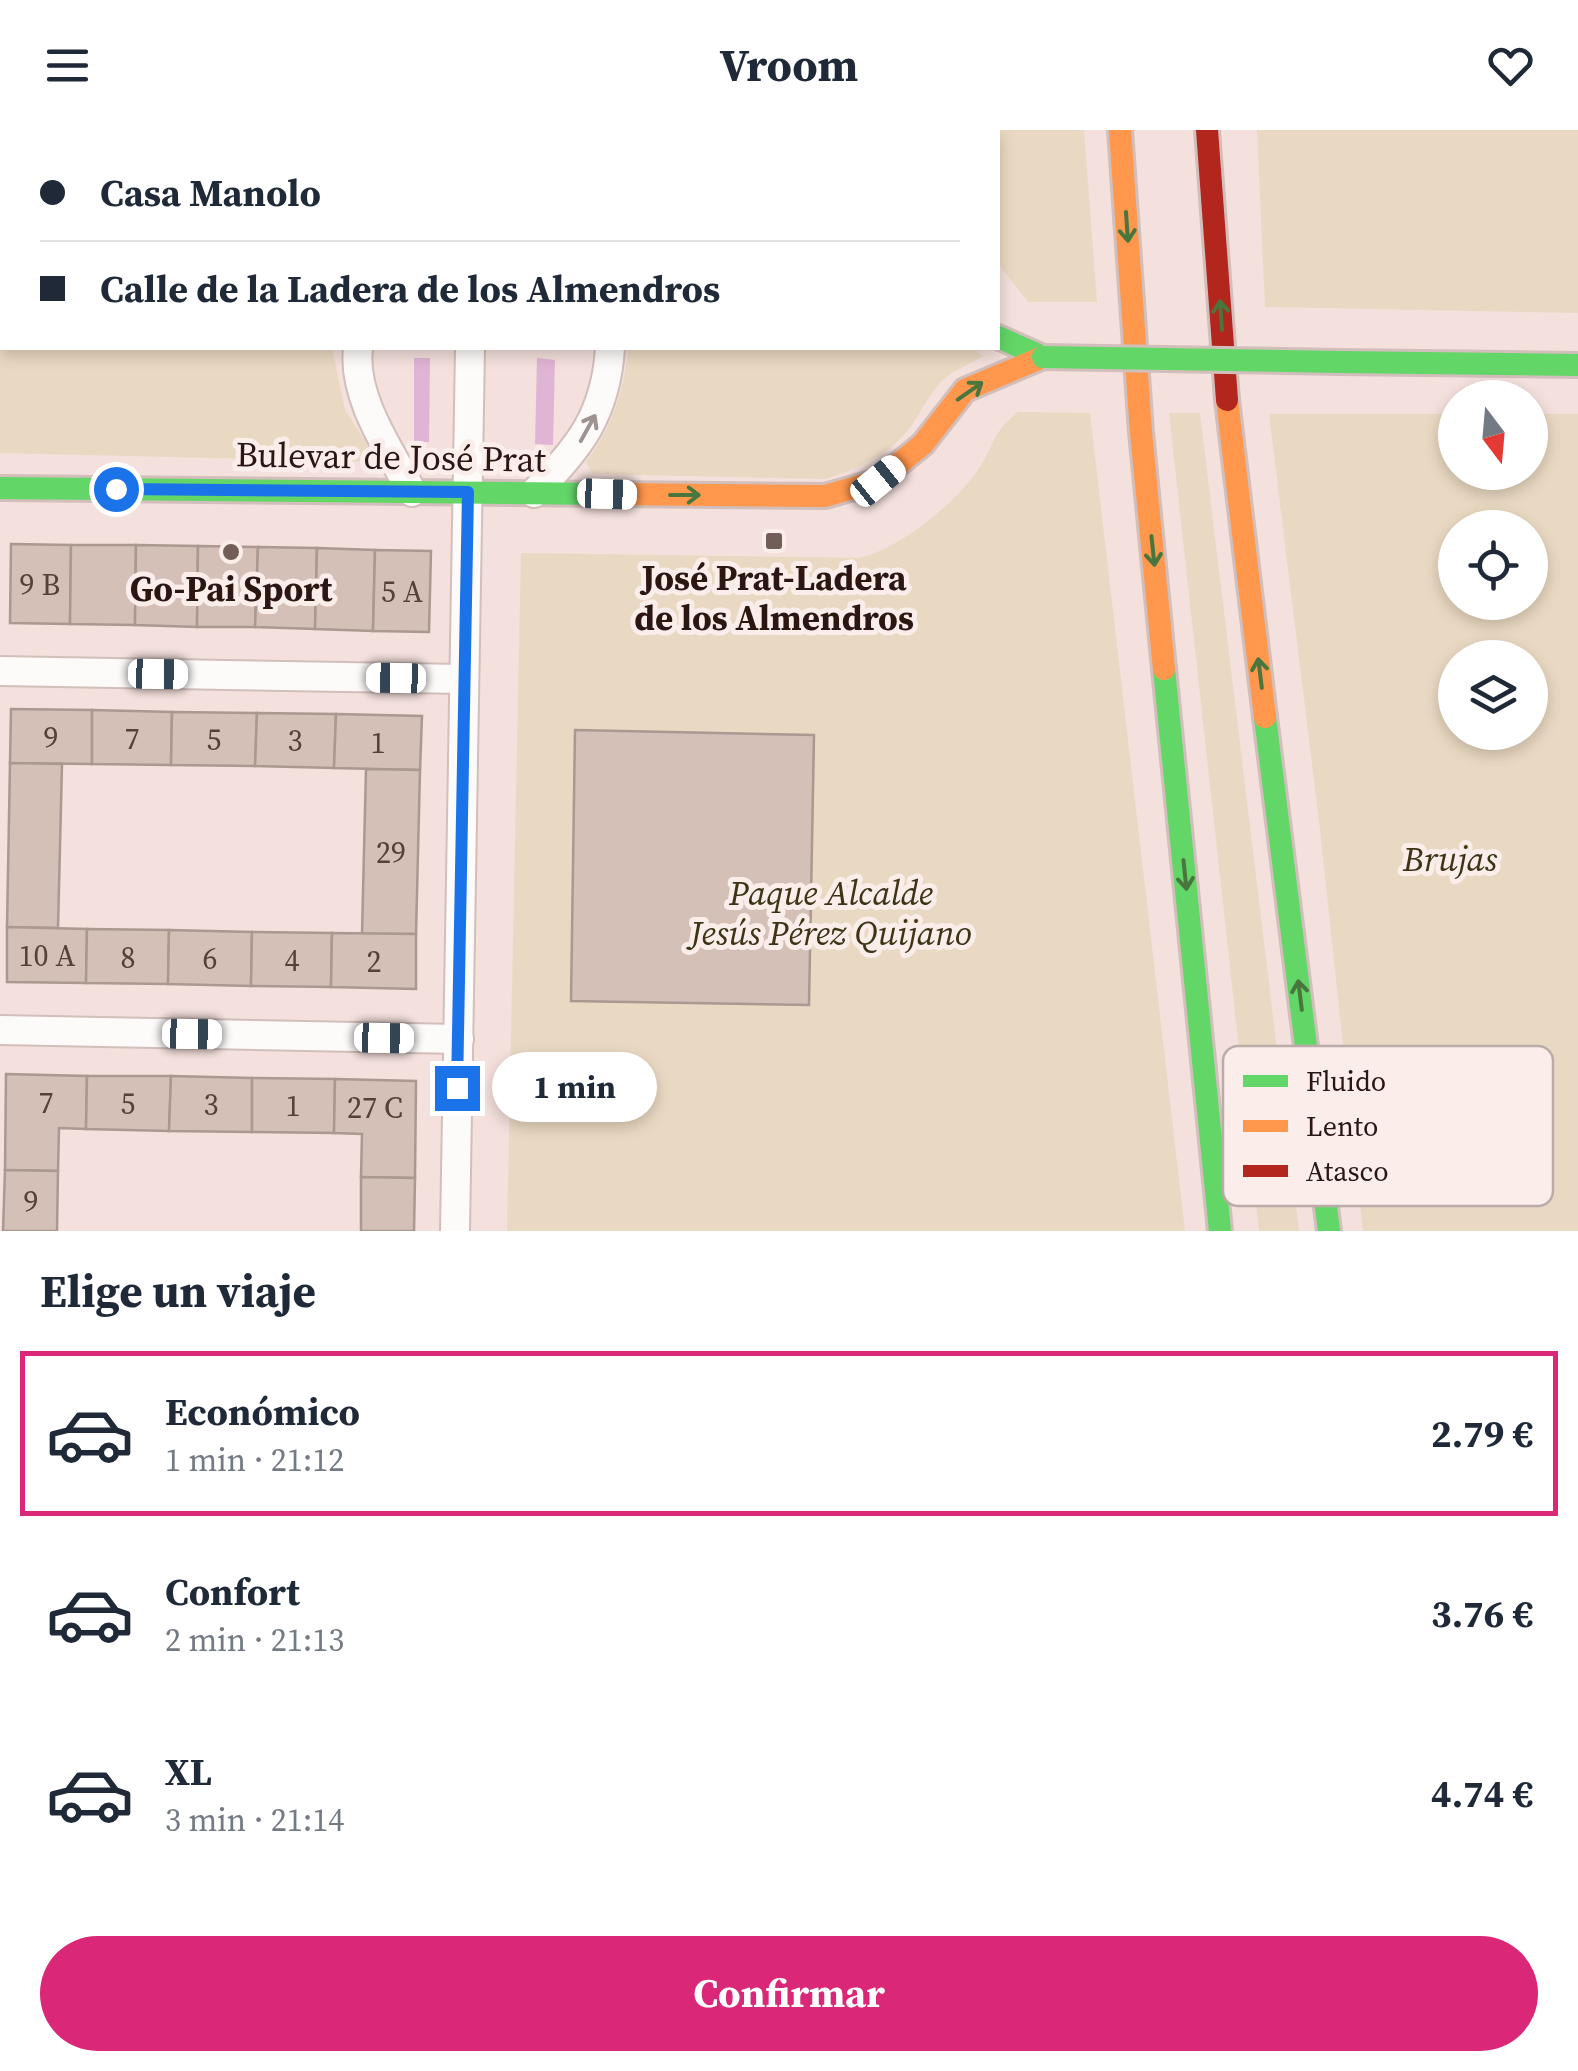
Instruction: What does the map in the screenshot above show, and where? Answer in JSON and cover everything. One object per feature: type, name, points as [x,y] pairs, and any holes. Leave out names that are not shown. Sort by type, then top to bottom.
[{"type":"main road","points":[[1120,130],[1141,432],[1220,1231]]},
{"type":"main road","points":[[1207,130],[1230,437],[1305,1046]]},
{"type":"main road","points":[[1000,338],[1044,357],[1578,364]]},
{"type":"main road","name":"Bulevar de José Prat","points":[[0,488],[825,496],[878,481],[923,444],[964,390],[1044,357]]},
{"type":"main road","points":[[1325,1206],[1328,1231]]},
{"type":"street","points":[[358,350],[356,366],[376,424],[412,492]]},
{"type":"street","points":[[455,1231],[470,350]]},
{"type":"street","points":[[534,493],[565,462],[590,425],[607,381],[610,350]]},
{"type":"street","points":[[0,671],[464,680]]},
{"type":"street","points":[[0,1030],[458,1039]]},
{"type":"green space","points":[[1000,130],[1084,130],[1097,302],[1028,302],[1000,267]]},
{"type":"green space","points":[[1257,130],[1578,130],[1578,313],[1265,307]]},
{"type":"green space","points":[[0,350],[332,350],[345,410],[379,462],[0,453]]},
{"type":"green space","points":[[628,350],[976,350],[983,356],[943,380],[908,430],[888,449],[865,464],[826,479],[592,474],[586,462],[603,436],[623,379]]},
{"type":"green space","name":"Paque Alcalde Jesús Pérez Quijano","points":[[1018,412],[1090,413],[1185,1231],[507,1231],[521,553],[859,558],[891,546],[941,510],[968,483],[998,433]]},
{"type":"green space","points":[[1169,413],[1200,413],[1277,1046],[1239,1046]]},
{"type":"green space","name":"Brujas","points":[[1269,414],[1438,414],[1438,490],[1548,490],[1548,414],[1578,414],[1578,1231],[1363,1231],[1360,1206],[1553,1206],[1553,1046],[1343,1046]]},
{"type":"green space","points":[[1256,1206],[1296,1206],[1299,1231],[1259,1231]]},
{"type":"shaded area","points":[[414,358],[430,358],[429,442],[414,442]]},
{"type":"shaded area","points":[[537,358],[555,360],[553,445],[535,444]]},
{"type":"building","points":[[11,544],[71,545],[70,624],[10,623]]},
{"type":"building","points":[[71,545],[136,545],[135,625],[70,624]]},
{"type":"building","points":[[136,545],[198,546],[197,627],[135,625]]},
{"type":"building","points":[[198,546],[258,547],[255,627],[197,627]]},
{"type":"building","points":[[258,547],[317,548],[315,629],[255,627]]},
{"type":"building","points":[[317,548],[375,550],[373,631],[315,629]]},
{"type":"building","points":[[375,550],[431,551],[429,632],[373,631]]},
{"type":"building","points":[[11,709],[92,710],[92,764],[10,763]]},
{"type":"building","points":[[92,710],[172,712],[171,765],[92,764]]},
{"type":"building","points":[[172,712],[257,713],[255,766],[171,765]]},
{"type":"building","points":[[257,713],[336,714],[334,768],[255,766]]},
{"type":"building","points":[[336,714],[422,716],[420,770],[334,768]]},
{"type":"building","points":[[575,730],[814,735],[809,1005],[571,1001]]},
{"type":"building","points":[[10,763],[62,764],[58,928],[7,927]]},
{"type":"building","points":[[366,769],[420,770],[416,934],[362,934]]},
{"type":"building","points":[[7,927],[87,929],[86,983],[7,982]]},
{"type":"building","points":[[87,929],[169,930],[168,984],[86,983]]},
{"type":"building","points":[[169,930],[252,932],[251,986],[168,984]]},
{"type":"building","points":[[252,932],[332,933],[331,987],[251,986]]},
{"type":"building","points":[[332,933],[416,934],[416,989],[331,987]]},
{"type":"building","points":[[6,1074],[87,1076],[86,1129],[59,1128],[58,1171],[5,1170]]},
{"type":"building","points":[[87,1076],[171,1076],[169,1131],[86,1129]]},
{"type":"building","points":[[171,1076],[252,1078],[252,1132],[169,1131]]},
{"type":"building","points":[[252,1078],[335,1079],[334,1133],[252,1132]]},
{"type":"building","points":[[335,1079],[416,1081],[415,1178],[361,1177],[362,1134],[334,1133]]},
{"type":"building","points":[[5,1170],[58,1171],[57,1231],[3,1231]]},
{"type":"building","points":[[361,1177],[415,1178],[414,1231],[361,1231]]},
{"type":"traffic: fast","points":[[1000,338],[1043,357]]},
{"type":"traffic: fast","points":[[1043,357],[1339,362]]},
{"type":"traffic: fast","points":[[1339,362],[1578,365]]},
{"type":"traffic: fast","points":[[0,488],[612,494]]},
{"type":"traffic: fast","points":[[1164,669],[1220,1231]]},
{"type":"traffic: fast","points":[[1265,717],[1306,1046]]},
{"type":"traffic: fast","points":[[1326,1206],[1329,1231]]},
{"type":"traffic: slow","points":[[1120,130],[1141,432],[1164,669]]},
{"type":"traffic: slow","points":[[612,494],[825,496],[878,481],[923,444],[965,390],[1043,357]]},
{"type":"traffic: slow","points":[[1227,400],[1265,717]]},
{"type":"traffic: jam","points":[[1207,130],[1227,400]]},
{"type":"place","name":"José Prat-Ladera de los Almendros","points":[[774,541]]},
{"type":"place","name":"Go-Pai Sport","points":[[231,552]]},
{"type":"route","points":[[116,489],[468,492],[457,1088]]}]
